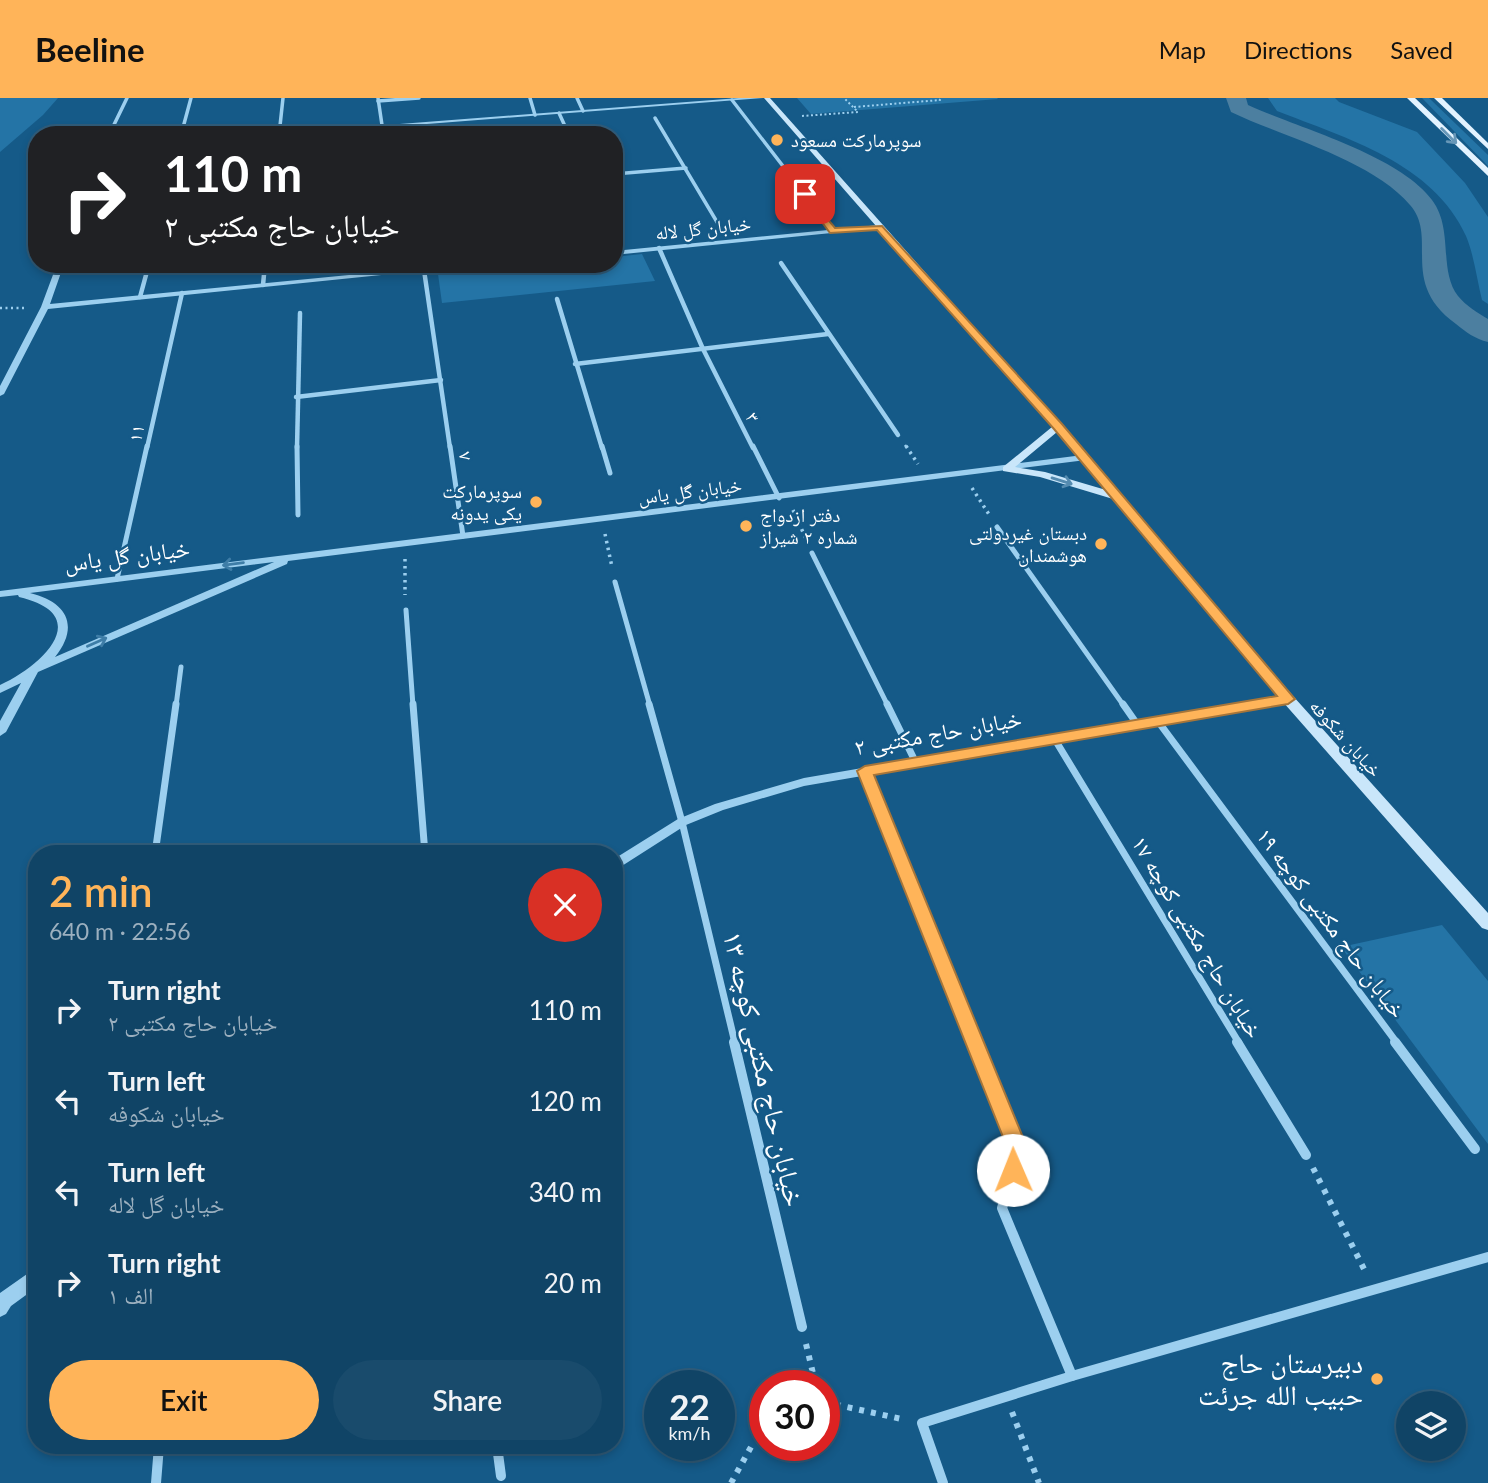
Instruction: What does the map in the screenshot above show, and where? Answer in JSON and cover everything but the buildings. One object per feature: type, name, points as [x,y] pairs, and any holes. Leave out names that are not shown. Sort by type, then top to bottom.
[{"type":"main road","name":"خیابان شکوفه","points":[[766,98],[786,117],[879,227],[1058,427],[1288,699],[1488,924]]},
{"type":"main road","points":[[1411,98],[1488,173]]},
{"type":"main road","points":[[1438,98],[1486,144]]},
{"type":"main road","points":[[1007,469],[1058,427]]},
{"type":"main road","points":[[1007,469],[1041,474],[1117,497]]},
{"type":"street","points":[[113,126],[127,98]]},
{"type":"street","points":[[183,126],[191,98]]},
{"type":"street","points":[[280,126],[283,98]]},
{"type":"street","points":[[382,125],[378,99],[419,98]]},
{"type":"street","points":[[530,98],[535,115]]},
{"type":"street","points":[[577,98],[583,111]]},
{"type":"street","points":[[371,126],[760,98]]},
{"type":"street","points":[[732,100],[833,231]]},
{"type":"street","points":[[559,113],[565,126]]},
{"type":"street","points":[[655,118],[717,222]]},
{"type":"street","points":[[623,173],[686,168]]},
{"type":"street","name":"خیابان گل لاله","points":[[623,252],[879,227]]},
{"type":"street","name":"۳","points":[[659,248],[703,349],[783,497]]},
{"type":"street","points":[[781,263],[898,435]]},
{"type":"street","points":[[0,394],[45,307],[58,273]]},
{"type":"street","points":[[140,297],[147,273]]},
{"type":"street","points":[[263,285],[264,273]]},
{"type":"street","points":[[45,307],[359,273]]},
{"type":"street","name":"۷","points":[[424,273],[463,537]]},
{"type":"street","name":"۱۱","points":[[117,579],[181,293]]},
{"type":"street","points":[[557,299],[610,473]]},
{"type":"street","points":[[298,514],[296,397],[300,313]]},
{"type":"street","points":[[575,364],[828,334]]},
{"type":"street","points":[[296,397],[440,380]]},
{"type":"street","name":"خیابان گل یاس","points":[[0,594],[928,480],[1083,458]]},
{"type":"street","points":[[998,527],[1137,724]]},
{"type":"street","points":[[812,553],[916,762]]},
{"type":"street","name":"خیابان گل یاس","points":[[34,670],[186,602],[301,555]]},
{"type":"street","name":"خیابان حاج مکتبی کوچه ۱۳","points":[[615,582],[682,822],[802,1326]]},
{"type":"street","points":[[0,594],[33,597],[52,605],[62,617],[63,634],[54,652],[34,670],[0,689]]},
{"type":"street","points":[[406,610],[424,845]]},
{"type":"street","points":[[156,845],[181,667]]},
{"type":"street","points":[[0,732],[34,670]]},
{"type":"street","name":"خیابان حاج مکتبی ۲","points":[[623,860],[682,822],[719,807],[804,782],[1288,699]]},
{"type":"street","name":"خیابان حاج مکتبی کوچه ۱۹","points":[[1157,720],[1475,1149]]},
{"type":"street","name":"خیابان حاج مکتبی کوچه ۱۷","points":[[1054,738],[1306,1155]]},
{"type":"street","points":[[865,771],[1019,1152],[1002,1208],[1072,1376]]},
{"type":"street","points":[[943,1483],[922,1423],[1072,1376],[1488,1257]]},
{"type":"street","points":[[0,1308],[5,1300],[28,1283]]},
{"type":"street","points":[[156,1483],[158,1454]]},
{"type":"street","points":[[498,1454],[501,1476]]},
{"type":"path","points":[[786,117],[858,112],[844,98]]},
{"type":"path","points":[[853,107],[940,100],[937,98]]},
{"type":"path","points":[[898,435],[928,480]]},
{"type":"path","points":[[964,475],[998,527]]},
{"type":"path","points":[[783,497],[812,553]]},
{"type":"path","points":[[602,519],[615,582]]},
{"type":"path","points":[[404,544],[406,610]]},
{"type":"path","points":[[1306,1155],[1374,1289]]},
{"type":"path","points":[[802,1326],[813,1370]]},
{"type":"path","points":[[1007,1397],[1039,1483]]},
{"type":"path","points":[[840,1405],[922,1423]]},
{"type":"path","points":[[731,1483],[749,1451]]},
{"type":"shaded area","points":[[0,98],[58,98],[43,115],[0,152]]},
{"type":"shaded area","points":[[797,98],[997,98],[998,99],[811,114]]},
{"type":"shaded area","points":[[1268,98],[1335,98],[1339,102],[1417,132],[1465,183],[1488,217],[1488,304],[1482,300],[1466,236],[1451,211],[1432,189],[1385,156],[1277,111]]},
{"type":"shaded area","points":[[1422,98],[1429,98],[1488,155],[1488,166]]},
{"type":"shaded area","points":[[642,254],[655,281],[442,303],[438,274],[623,273],[623,256]]},
{"type":"shaded area","points":[[1442,925],[1488,981],[1488,1144],[1341,947]]},
{"type":"waterway","points":[[1236,98],[1238,108],[1367,163],[1419,199],[1432,226],[1436,277],[1440,289],[1455,309],[1488,333]]},
{"type":"place","name":"سوپرمارکت مسعود","points":[[777,140]]},
{"type":"place","name":"سوپرمارکت یکی یدونه","points":[[536,502]]},
{"type":"place","name":"دفتر ازدواج شماره ۲ شیراز","points":[[746,526]]},
{"type":"place","name":"دبستان غیردولتی هوشمندان","points":[[1101,544]]},
{"type":"place","name":"دبیرستان حاج حبیب الله جرئت","points":[[1377,1379]]},
{"type":"route","points":[[805,194],[833,231],[879,227],[1058,427],[1288,699],[865,771],[1019,1152],[1013,1170]]}]
